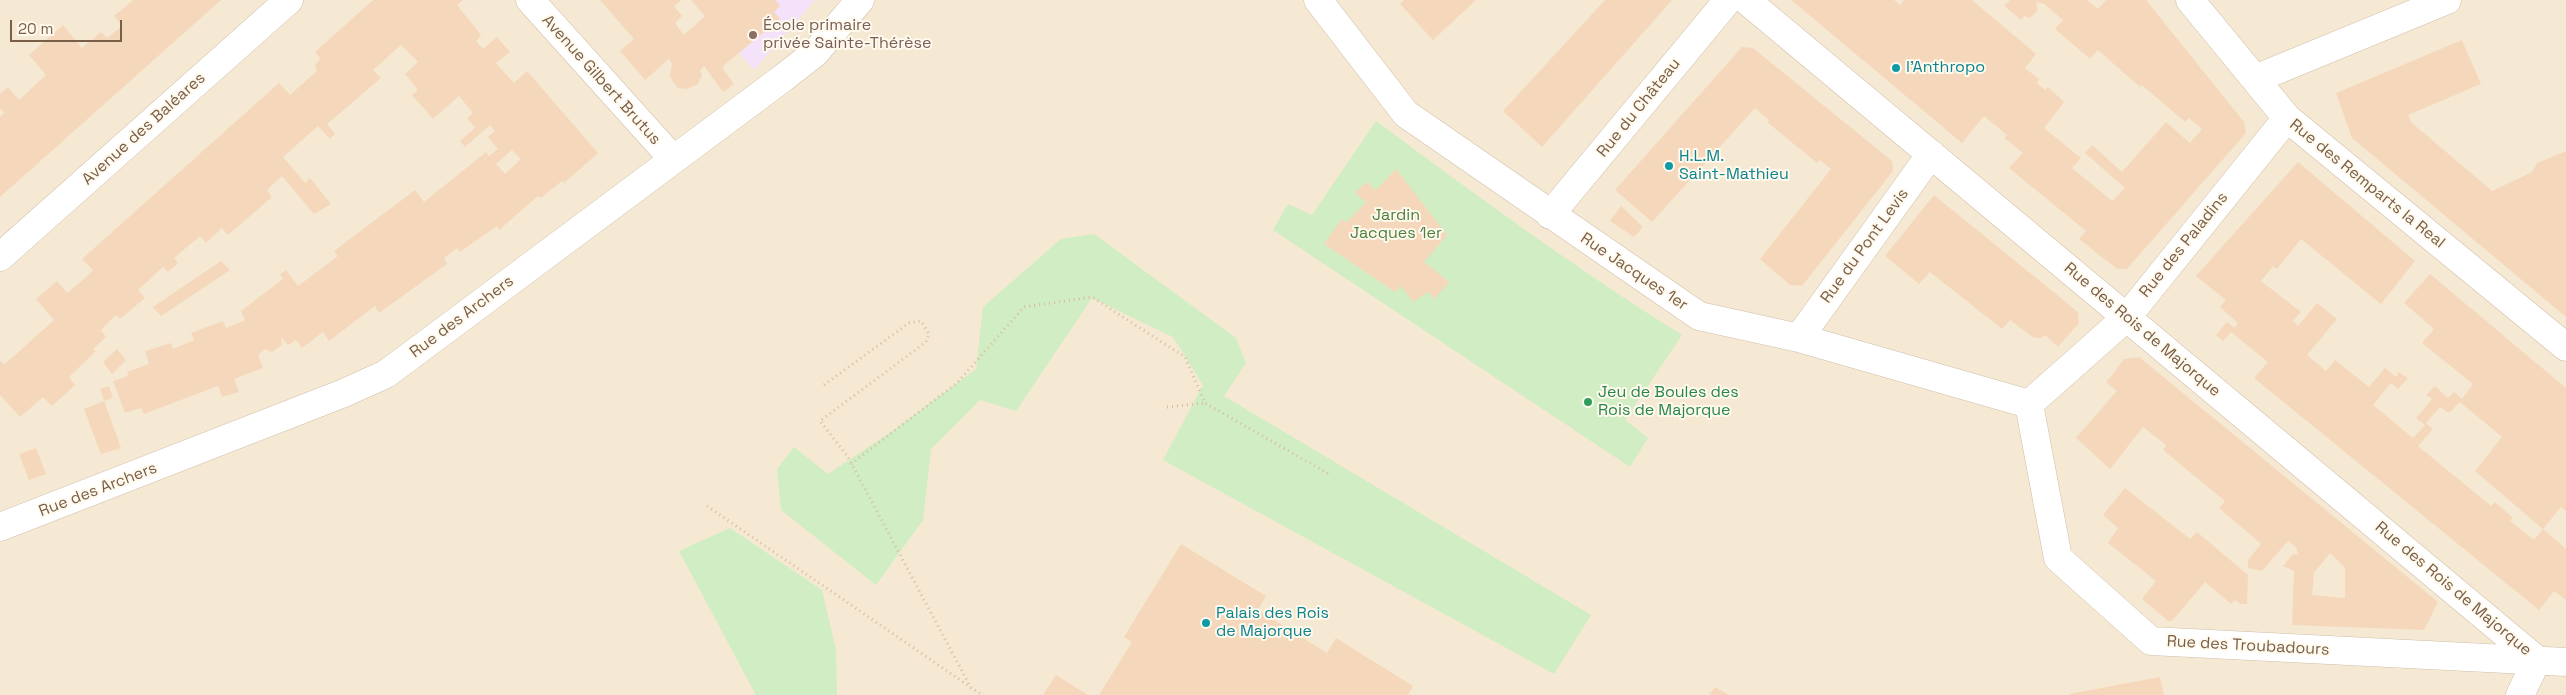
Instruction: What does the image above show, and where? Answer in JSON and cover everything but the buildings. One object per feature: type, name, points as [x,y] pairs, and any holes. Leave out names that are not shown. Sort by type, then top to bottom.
[{"type":"street","name":"Avenue des Baléares","points":[[0,257],[289,0]]},
{"type":"street","name":"Avenue Gilbert Brutus","points":[[530,0],[673,159]]},
{"type":"street","name":"Rue des Archers","points":[[0,527],[317,404],[386,374],[814,53],[860,0]]},
{"type":"street","name":"Rue Jacques 1er","points":[[1318,0],[1406,114],[1698,316],[1798,338],[2029,404]]},
{"type":"street","name":"Rue du Château","points":[[1550,215],[1728,0]]},
{"type":"street","name":"Rue des Rois de Majorque","points":[[1746,0],[2537,660]]},
{"type":"street","name":"Rue des Remparts la Real","points":[[2190,0],[2287,118],[2566,347]]},
{"type":"street","points":[[2255,79],[2447,0]]},
{"type":"street","name":"Rue des Paladins","points":[[2029,404],[2126,317],[2287,118]]},
{"type":"street","name":"Rue du Pont Levis","points":[[1798,338],[1931,154]]},
{"type":"street","name":"Rue des Troubadours","points":[[2029,404],[2058,558],[2151,641],[2566,662]]},
{"type":"street","points":[[2520,695],[2537,660]]},
{"type":"path","points":[[851,464],[958,382],[1024,307],[1092,298],[1185,357],[1205,403]]},
{"type":"path","points":[[824,385],[909,323],[921,321],[929,334],[926,342],[820,421],[851,464],[971,688]]},
{"type":"path","points":[[1167,407],[1205,403],[1329,474]]},
{"type":"path","points":[[707,506],[982,695]]},
{"type":"shaded area","points":[[0,0],[2566,0],[2566,695],[0,695]]},
{"type":"shaded area","name":"École primaire privée Sainte-Thérèse","points":[[691,0],[815,0],[754,70]]},
{"type":"green space","name":"Jardin Jacques 1er","points":[[1376,121],[1565,258],[1682,335],[1625,420],[1648,438],[1630,467],[1273,230],[1288,204],[1312,215]]},
{"type":"green space","points":[[1094,234],[1236,338],[1246,363],[1224,396],[1591,615],[1554,674],[1163,460],[1203,385],[1173,337],[1092,298],[1016,411],[980,400],[931,449],[923,520],[876,585],[781,510],[777,469],[794,447],[828,474],[891,432],[976,369],[983,307],[1061,239]]},
{"type":"green space","points":[[730,528],[822,590],[836,650],[837,695],[756,695],[679,551]]},
{"type":"place","name":"École primaire privée Sainte-Thérèse","points":[[753,35]]},
{"type":"place","name":"l'Anthropo","points":[[1896,68]]},
{"type":"place","name":"H.L.M. Saint-Mathieu","points":[[1669,166]]},
{"type":"place","name":"Jeu de Boules des Rois de Majorque","points":[[1588,402]]},
{"type":"place","name":"Palais des Rois de Majorque","points":[[1206,623]]}]
